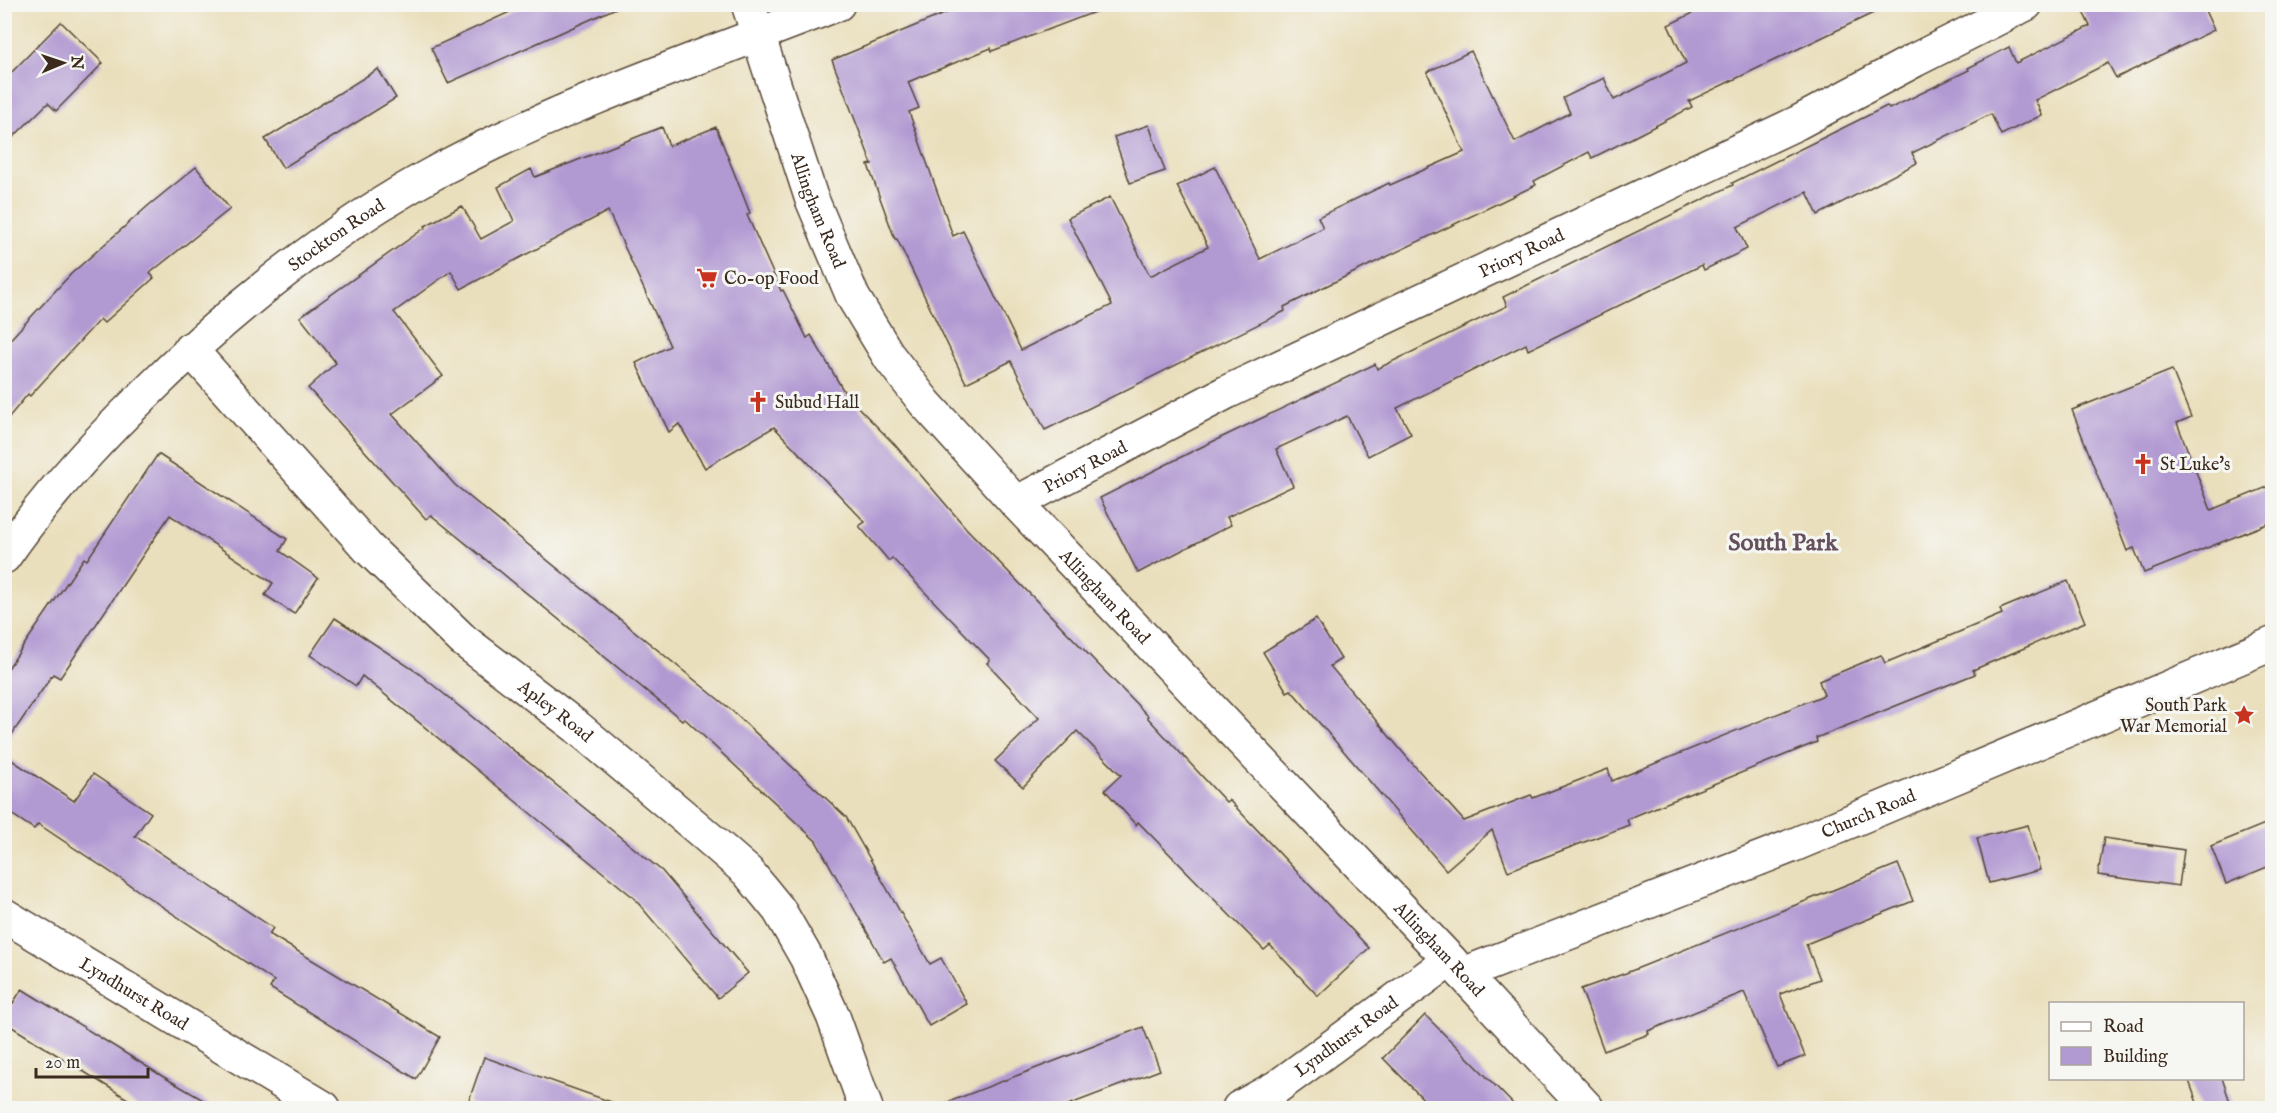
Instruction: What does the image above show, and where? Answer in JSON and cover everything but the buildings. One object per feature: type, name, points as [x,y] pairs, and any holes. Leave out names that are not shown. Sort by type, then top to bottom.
[{"type":"street","name":"Allingham Road","points":[[748,4],[756,36],[811,197],[853,297],[890,358],[925,403],[1016,503],[1587,1108]]},
{"type":"street","name":"Stockton Road","points":[[4,557],[87,452],[190,349],[290,267],[376,208],[445,167],[542,120],[838,4]]},
{"type":"street","name":"Priory Road","points":[[1016,503],[1227,392],[1797,123],[2026,4]]},
{"type":"street","name":"Apley Road","points":[[190,349],[368,548],[463,640],[577,727],[748,872],[779,910],[806,957],[833,1016],[866,1108]]},
{"type":"street","name":"Church Road","points":[[1456,967],[1789,847],[2272,644]]},
{"type":"street","name":"Lyndhurst Road","points":[[4,915],[324,1108]]},
{"type":"street","name":"Lyndhurst Road","points":[[1239,1108],[1277,1087],[1456,967]]},
{"type":"place","name":"Co-op Food","points":[[707,278]]},
{"type":"place","name":"Subud Hall","points":[[758,402]]},
{"type":"place","name":"St Luke's","points":[[2143,464]]},
{"type":"place","name":"South Park War Memorial","points":[[2244,715]]},
{"type":"district","name":"South Park","points":[[1783,542]]}]
